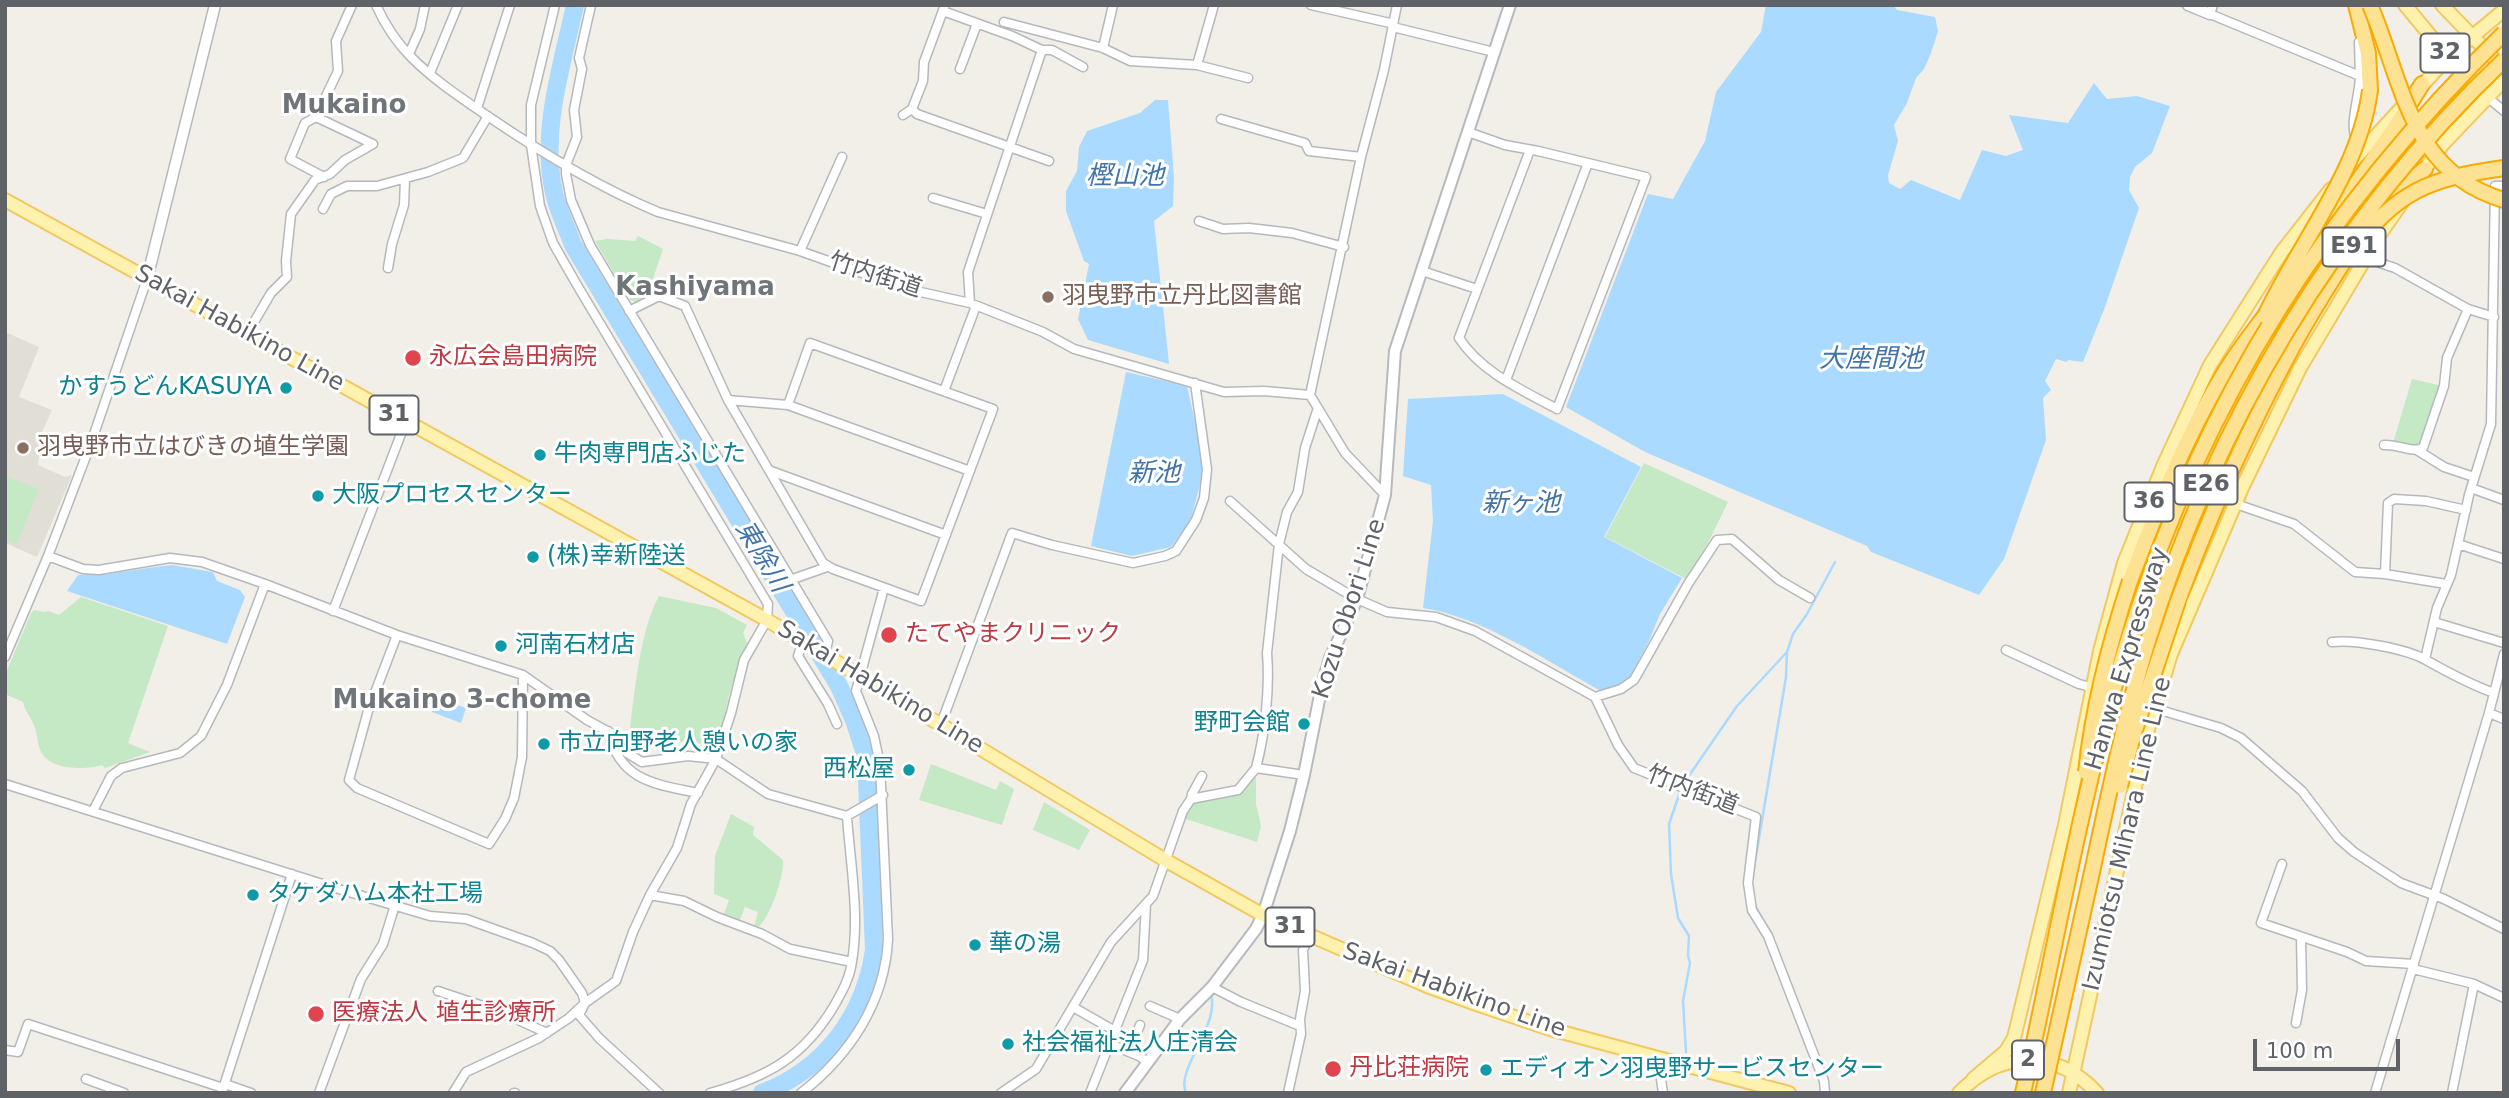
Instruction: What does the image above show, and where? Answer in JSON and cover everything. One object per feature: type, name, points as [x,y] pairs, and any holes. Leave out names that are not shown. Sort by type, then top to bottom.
[{"type":"highway","name":"E91","points":[[2236,382],[2273,299],[2350,160],[2364,126],[2370,71],[2365,37],[2356,5]]},
{"type":"highway","points":[[2370,5],[2410,113],[2427,146],[2459,180],[2473,189],[2504,200]]},
{"type":"highway","name":"Hanwa Expressway","points":[[2023,1093],[2108,709],[2150,574],[2176,505],[2236,382],[2271,319],[2307,264],[2376,170],[2431,107],[2504,33]]},
{"type":"highway","name":"Hanwa Expressway","points":[[2043,1093],[2124,729],[2147,644],[2194,512],[2253,390],[2294,319],[2362,221],[2447,117],[2504,60]]},
{"type":"highway","points":[[2078,839],[2096,698],[2130,581],[2171,478],[2206,405],[2226,371],[2398,123],[2421,85]]},
{"type":"highway","name":"E91","points":[[2253,390],[2335,271],[2390,208],[2414,190],[2460,175],[2504,168]]},
{"type":"highway","points":[[2077,941],[2096,884],[2133,736],[2178,601],[2228,477],[2292,346],[2358,236],[2396,192],[2425,169]]},
{"type":"main road","name":"Kozu Obori Line","points":[[1125,1093],[1180,1019],[1212,987],[1256,929],[1262,915],[1290,831],[1322,685],[1330,658],[1357,599],[1385,495],[1393,362],[1510,5]]},
{"type":"main road","name":"32","points":[[2405,5],[2448,57],[2487,97]]},
{"type":"main road","name":"32","points":[[2442,5],[2504,69]]},
{"type":"main road","name":"36","points":[[1973,1079],[2006,1051],[2014,1038],[2065,825],[2100,651],[2124,563],[2164,464],[2210,365],[2281,253],[2362,148],[2448,57],[2504,10]]},
{"type":"main road","name":"Izumiotsu Mihara Line Line","points":[[2069,1093],[2146,736],[2171,654],[2236,503],[2300,368],[2365,258],[2425,169],[2443,144],[2504,80]]},
{"type":"main road","name":"Sakai Habikino Line","points":[[5,200],[767,620],[800,645],[830,653],[860,675],[1165,860],[1262,915],[1479,1005],[1550,1029],[1789,1093]]},
{"type":"main road","name":"2","points":[[1959,1093],[1973,1079],[1998,1065],[2017,1060],[2042,1062],[2073,1073],[2097,1093]]},
{"type":"street","points":[[5,657],[48,556],[91,443],[147,279],[215,5]]},
{"type":"street","points":[[324,177],[290,159],[305,123],[316,117],[338,71],[336,41],[352,5]]},
{"type":"street","name":"竹内街道","points":[[376,5],[386,26],[409,54],[477,108],[534,147],[657,212],[800,251],[907,289],[973,305],[1043,332],[1074,349],[1224,392],[1264,391],[1310,395]]},
{"type":"street","points":[[409,54],[420,29],[425,5]]},
{"type":"street","points":[[430,73],[458,5]]},
{"type":"street","points":[[477,108],[510,5]]},
{"type":"street","points":[[453,1093],[467,1072],[547,1033],[616,981],[650,895],[677,848],[691,804],[716,758],[744,660],[767,620],[768,604],[553,243],[540,206],[531,105],[555,5]]},
{"type":"street","points":[[591,5],[579,58],[582,69],[574,110],[577,137],[563,163],[577,218],[590,245],[790,580],[830,653]]},
{"type":"street","points":[[1103,48],[1113,5]]},
{"type":"street","points":[[1197,65],[1214,5]]},
{"type":"street","points":[[1311,5],[1494,52]]},
{"type":"street","points":[[1385,495],[1345,453],[1317,411],[1310,395],[1397,5]]},
{"type":"street","points":[[2188,5],[2212,9],[2360,76]]},
{"type":"street","points":[[2349,5],[2359,40],[2360,76],[2352,126],[2362,148]]},
{"type":"street","points":[[902,115],[912,110],[923,81],[924,62],[944,8],[1042,50],[1052,50],[1083,67]]},
{"type":"street","points":[[1004,22],[1103,48],[1130,61],[1197,65],[1248,79]]},
{"type":"street","points":[[960,69],[977,24]]},
{"type":"street","points":[[944,391],[973,305],[968,272],[1042,50]]},
{"type":"street","points":[[2487,97],[2504,111]]},
{"type":"street","points":[[912,110],[1049,161]]},
{"type":"street","points":[[323,209],[331,194],[347,186],[377,186],[463,158],[488,116]]},
{"type":"street","points":[[247,334],[271,293],[287,277],[291,214],[315,180],[330,174],[345,160],[373,144],[316,117]]},
{"type":"street","points":[[1221,119],[1305,144],[1309,151],[1362,157]]},
{"type":"street","points":[[1468,132],[1505,145],[1530,149],[1646,177],[1557,409],[1487,368],[1459,338],[1530,149]]},
{"type":"street","points":[[800,251],[842,157]]},
{"type":"street","points":[[1506,380],[1588,163]]},
{"type":"street","points":[[388,268],[404,205],[405,179]]},
{"type":"street","points":[[2425,659],[2434,622],[2451,575],[2471,488],[2491,424],[2495,186],[2504,186]]},
{"type":"street","points":[[933,198],[986,214]]},
{"type":"street","points":[[1199,221],[1223,229],[1249,228],[1292,233],[1343,247]]},
{"type":"street","points":[[2365,258],[2395,268],[2468,309],[2494,317]]},
{"type":"street","points":[[1422,271],[1477,289]]},
{"type":"street","points":[[629,311],[659,296],[685,306],[728,400],[823,563],[922,601],[993,409],[810,344],[788,405]]},
{"type":"street","points":[[2417,450],[2423,448],[2444,386],[2448,358],[2468,309]]},
{"type":"street","points":[[941,724],[1012,533],[1133,563],[1176,551],[1196,520],[1204,498],[1207,468],[1195,383]]},
{"type":"street","points":[[728,400],[788,405],[970,471]]},
{"type":"street","points":[[1191,799],[1238,790],[1256,768],[1262,740],[1269,671],[1267,653],[1279,544],[1287,512],[1298,492],[1304,448],[1317,411]]},
{"type":"street","points":[[333,611],[406,421]]},
{"type":"street","points":[[2384,445],[2395,444],[2417,450],[2444,467],[2474,477]]},
{"type":"street","points":[[771,471],[946,535]]},
{"type":"street","points":[[2471,488],[2504,500]]},
{"type":"street","points":[[2385,574],[2388,503],[2394,499],[2426,501],[2466,509]]},
{"type":"street","points":[[1230,501],[1306,569],[1357,599],[1387,612],[1436,617],[1475,631],[1595,697],[1621,689],[1634,680],[1688,584],[1717,540],[1732,540],[1779,580],[1810,598]]},
{"type":"street","points":[[2236,503],[2294,524],[2356,572],[2446,584]]},
{"type":"street","points":[[2458,544],[2504,559]]},
{"type":"street","points":[[48,556],[82,569],[99,570],[170,558],[202,562],[397,635],[523,675],[587,720],[622,739],[627,753],[642,762],[688,756],[716,758],[768,794],[847,816],[883,795]]},
{"type":"street","points":[[790,580],[827,566]]},
{"type":"street","points":[[93,811],[111,776],[122,768],[180,753],[201,736],[227,685],[265,584]]},
{"type":"street","points":[[801,1093],[828,1071],[850,1045],[880,990],[887,963],[883,795],[874,736],[856,691],[884,588]]},
{"type":"street","points":[[2434,622],[2504,643]]},
{"type":"street","points":[[397,635],[368,711],[349,780],[357,788],[489,844],[505,819],[514,797],[522,757],[523,675]]},
{"type":"street","points":[[2332,642],[2364,642],[2425,659],[2436,668],[2468,684],[2494,693]]},
{"type":"street","points":[[800,645],[798,656],[828,704],[837,724]]},
{"type":"street","points":[[2006,650],[2092,687],[2221,728],[2241,738],[2302,791],[2338,838],[2354,852],[2401,883],[2434,895],[2504,929]]},
{"type":"street","points":[[2375,1093],[2489,713],[2504,654]]},
{"type":"street","name":"竹内街道","points":[[1595,697],[1618,745],[1634,768],[1756,817],[1748,883],[1752,910],[1769,936],[1824,1082],[1825,1093]]},
{"type":"street","points":[[2489,713],[2504,719]]},
{"type":"street","points":[[608,731],[615,754],[621,762],[645,780],[698,793]]},
{"type":"street","points":[[1256,768],[1304,775]]},
{"type":"street","points":[[1001,1093],[1036,1069],[1111,942],[1153,896],[1183,811],[1202,776]]},
{"type":"street","points":[[5,784],[430,916],[466,919],[550,951],[582,993],[585,1003],[579,1015],[599,1038],[659,1093]]},
{"type":"street","points":[[710,1093],[741,1084],[789,1060],[821,1026],[845,987],[852,962],[855,927],[847,816]]},
{"type":"street","points":[[2282,864],[2261,923],[2366,961],[2413,966],[2474,984],[2504,998]]},
{"type":"street","points":[[223,1088],[292,874]]},
{"type":"street","points":[[650,895],[684,901],[717,917],[762,933],[790,949],[852,962]]},
{"type":"street","points":[[1090,1093],[1143,960],[1146,904]]},
{"type":"street","points":[[318,1093],[361,979],[383,944],[395,905]]},
{"type":"street","points":[[1288,1093],[1301,1034],[1306,991],[1303,950],[1309,936]]},
{"type":"street","points":[[2296,1023],[2302,990],[2301,937]]},
{"type":"street","points":[[2452,1093],[2474,984]]},
{"type":"street","points":[[1212,987],[1300,1026]]},
{"type":"street","points":[[438,991],[501,1012],[547,1033]]},
{"type":"street","points":[[1150,1006],[1180,1019]]},
{"type":"street","points":[[1073,1007],[1115,1031]]},
{"type":"street","points":[[6,1053],[18,1052],[28,1024],[223,1088],[251,1093]]},
{"type":"street","points":[[1129,1052],[1140,1025]]},
{"type":"street","points":[[1110,1044],[1141,1057],[1147,1063]]},
{"type":"street","points":[[1658,1059],[1663,1093]]},
{"type":"street","points":[[86,1079],[124,1093]]},
{"type":"shaded area","name":"羽曳野市立はびきの埴生学園","points":[[5,332],[39,347],[19,397],[52,410],[42,432],[38,465],[65,477],[72,475],[37,557],[5,543]]},
{"type":"green space","points":[[638,236],[663,249],[647,296],[636,302],[630,300],[595,241],[635,241]]},
{"type":"green space","points":[[2412,379],[2442,386],[2422,446],[2417,450],[2393,443]]},
{"type":"green space","points":[[1644,463],[1728,502],[1707,545],[1686,579],[1605,537]]},
{"type":"green space","points":[[5,476],[39,489],[17,544],[5,540]]},
{"type":"green space","points":[[659,596],[716,608],[747,625],[743,633],[747,643],[729,695],[718,748],[709,744],[633,738],[630,729],[639,661],[647,626]]},
{"type":"green space","points":[[81,597],[168,626],[128,743],[150,752],[105,768],[102,765],[70,768],[48,760],[41,752],[34,724],[23,702],[5,694],[5,675],[31,613],[34,610],[48,611],[59,615]]},
{"type":"green space","points":[[931,764],[996,790],[1000,781],[1014,789],[1002,825],[919,800]]},
{"type":"green space","points":[[1253,776],[1256,778],[1256,804],[1261,826],[1257,842],[1183,818],[1195,802],[1229,794]]},
{"type":"green space","points":[[1044,802],[1090,830],[1079,850],[1033,830]]},
{"type":"green space","points":[[731,814],[754,827],[753,835],[783,860],[775,897],[762,924],[757,928],[754,927],[758,912],[745,907],[739,922],[724,914],[729,900],[714,894],[715,856]]},
{"type":"water","name":"大座間池","points":[[1766,5],[1893,5],[1897,10],[1935,17],[1938,31],[1931,53],[1894,125],[1898,141],[1888,175],[1889,183],[1900,189],[1911,180],[1960,200],[1982,150],[2006,156],[2023,150],[2009,115],[2068,123],[2094,83],[2107,99],[2137,96],[2170,106],[2152,153],[2135,167],[2130,177],[2129,190],[2139,208],[2083,362],[2056,359],[2045,381],[2051,390],[2043,398],[2046,440],[2004,559],[1979,595],[1871,552],[1867,546],[1645,452],[1566,407],[1648,194],[1673,199],[1705,141],[1716,92],[1761,32]]},
{"type":"water","name":"樫山池","points":[[1155,100],[1168,100],[1174,177],[1173,206],[1154,221],[1169,364],[1088,340],[1078,319],[1089,264],[1084,261],[1066,211],[1066,191],[1077,171],[1079,147],[1087,131],[1140,113]]},
{"type":"water","name":"新池","points":[[1126,372],[1187,386],[1203,474],[1190,522],[1171,547],[1132,556],[1091,546]]},
{"type":"water","name":"新ヶ池","points":[[1503,394],[1641,467],[1604,537],[1682,578],[1660,614],[1630,677],[1618,686],[1599,690],[1491,630],[1468,620],[1423,608],[1433,521],[1431,485],[1403,476],[1408,399]]},
{"type":"water","points":[[172,565],[213,572],[217,581],[240,590],[245,597],[227,644],[67,591],[78,575]]},
{"type":"water","points":[[437,698],[466,708],[461,723],[432,712]]},
{"type":"waterway","name":"東除川","points":[[575,5],[551,122],[550,170],[560,213],[573,245],[839,686],[866,757],[874,950],[869,974],[851,1018],[822,1055],[805,1070],[762,1093]]},
{"type":"waterway","points":[[1754,868],[1786,677],[1787,652],[1793,634],[1835,562]]},
{"type":"waterway","points":[[1684,783],[1737,706],[1787,652]]},
{"type":"waterway","points":[[1680,792],[1669,824],[1671,874],[1678,918],[1689,936],[1690,963],[1683,1001],[1686,1052]]},
{"type":"waterway","points":[[1755,906],[1762,918]]},
{"type":"waterway","points":[[1186,1093],[1184,1083],[1187,1072],[1209,1020],[1211,994]]},
{"type":"place","name":"羽曳野市立丹比図書館","points":[[1048,297]]},
{"type":"place","name":"永広会島田病院","points":[[413,358]]},
{"type":"place","name":"かすうどんKASUYA","points":[[286,388]]},
{"type":"place","name":"羽曳野市立はびきの埴生学園","points":[[23,448]]},
{"type":"place","name":"牛肉専門店ふじた","points":[[540,455]]},
{"type":"place","name":"大阪プロセスセンター","points":[[318,496]]},
{"type":"place","name":"(株)幸新陸送","points":[[533,557]]},
{"type":"place","name":"たてやまクリニック","points":[[889,635]]},
{"type":"place","name":"河南石材店","points":[[501,646]]},
{"type":"place","name":"野町会館","points":[[1304,724]]},
{"type":"place","name":"市立向野老人憩いの家","points":[[544,744]]},
{"type":"place","name":"西松屋","points":[[909,770]]},
{"type":"place","name":"タケダハム本社工場","points":[[253,895]]},
{"type":"place","name":"華の湯","points":[[975,945]]},
{"type":"place","name":"医療法人 埴生診療所","points":[[316,1014]]},
{"type":"place","name":"社会福祉法人庄清会","points":[[1008,1044]]},
{"type":"place","name":"丹比荘病院","points":[[1333,1069]]},
{"type":"place","name":"エディオン羽曳野サービスセンター","points":[[1486,1070]]},
{"type":"district","name":"Mukaino","points":[[344,106]]},
{"type":"district","name":"Kashiyama","points":[[695,288]]},
{"type":"district","name":"Mukaino 3-chome","points":[[462,701]]}]
